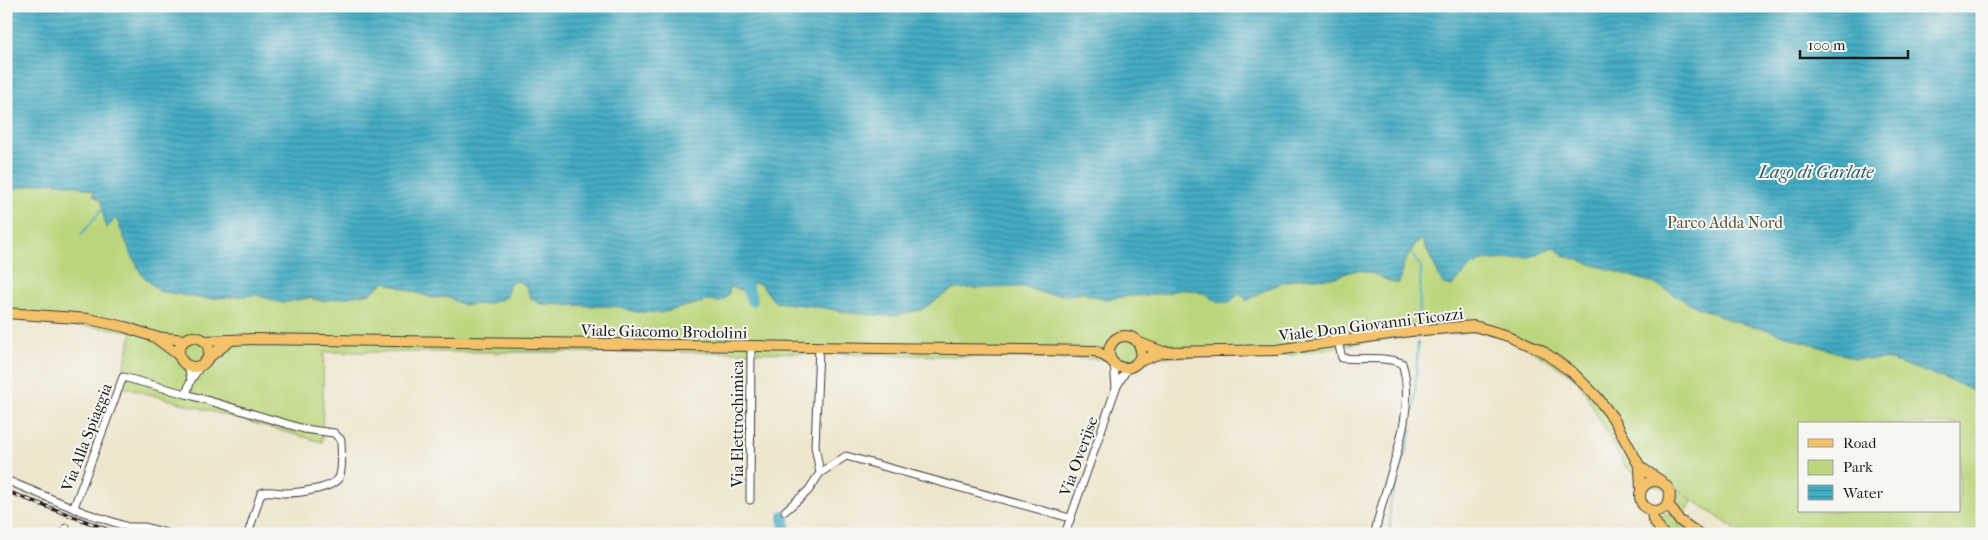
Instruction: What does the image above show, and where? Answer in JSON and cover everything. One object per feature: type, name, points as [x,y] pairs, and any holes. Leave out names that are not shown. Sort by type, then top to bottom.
[{"type":"main road","points":[[6,313],[89,319],[125,327],[155,338],[180,356],[188,365],[205,362],[231,340]]},
{"type":"main road","name":"Viale Don Giovanni Ticozzi","points":[[1132,364],[1163,352],[1277,350],[1410,331],[1474,326],[1512,337],[1541,350],[1573,373],[1597,397],[1613,418],[1640,467],[1661,482]]},
{"type":"main road","points":[[1122,336],[1128,336],[1137,342],[1140,352],[1132,364],[1113,362],[1096,351],[1122,336]]},
{"type":"main road","points":[[155,338],[185,340],[198,337],[205,341],[209,349],[205,362]]},
{"type":"main road","points":[[180,356],[180,347],[185,340]]},
{"type":"main road","name":"Viale Giacomo Brodolini","points":[[205,341],[1096,351]]},
{"type":"main road","points":[[1113,341],[1109,351],[1113,362]]},
{"type":"main road","name":"Viale Don Giovanni Ticozzi","points":[[1137,342],[1163,352]]},
{"type":"main road","name":"Viale Don Giovanni Ticozzi","points":[[1640,467],[1641,490]]},
{"type":"main road","points":[[1652,481],[1661,482],[1670,493],[1668,504],[1661,510],[1652,511],[1642,504],[1641,490],[1652,481]]},
{"type":"main road","points":[[1668,504],[1679,520],[1698,534]]},
{"type":"main road","points":[[1652,511],[1653,518],[1663,534]]},
{"type":"street","points":[[1338,342],[1342,358],[1362,360],[1388,358],[1402,364],[1406,378],[1406,412],[1379,507],[1375,534]]},
{"type":"street","name":"Via Elettrochimica","points":[[750,500],[751,348]]},
{"type":"street","points":[[819,348],[815,446],[820,473]]},
{"type":"street","points":[[205,362],[191,380],[186,394],[304,429],[334,433],[341,440],[340,476],[336,483],[326,487],[284,493],[267,490],[261,493],[248,534]]},
{"type":"street","name":"Via Overijse","points":[[1113,362],[1116,388]]},
{"type":"street","name":"Via Overijse","points":[[1065,534],[1116,388],[1132,364]]},
{"type":"street","points":[[188,365],[191,380]]},
{"type":"street","name":"Via Alla Spiaggia","points":[[74,507],[123,377],[186,394]]},
{"type":"street","points":[[785,511],[808,491],[820,473],[846,456],[1070,518]]},
{"type":"street","points":[[6,480],[83,512],[128,527],[146,527],[170,534]]},
{"type":"green space","name":"Lago di Garlate","points":[[6,6],[1982,6],[1982,534],[1742,534],[1679,490],[1667,490],[1648,483],[1625,466],[1578,380],[1517,341],[1485,331],[1374,340],[1292,355],[1152,357],[1137,370],[1102,359],[749,352],[324,352],[322,442],[120,386],[132,331],[6,318]]},
{"type":"green space","points":[[1683,490],[1696,497],[1681,517],[1676,503],[1678,494]]},
{"type":"green space","points":[[1669,512],[1693,534],[1683,533],[1664,526],[1657,518]]},
{"type":"water","name":"Lago di Garlate","points":[[6,6],[1982,6],[1982,398],[1967,387],[1891,360],[1854,358],[1768,330],[1732,321],[1695,306],[1653,283],[1565,256],[1553,247],[1530,257],[1482,261],[1471,266],[1453,286],[1443,284],[1422,240],[1416,243],[1403,265],[1399,283],[1390,282],[1360,270],[1328,279],[1304,278],[1289,281],[1267,289],[1247,301],[1243,295],[1239,294],[1230,302],[1217,302],[1208,295],[1188,290],[1102,299],[1083,293],[1070,295],[1046,294],[1023,287],[953,289],[921,310],[893,316],[850,313],[775,302],[760,284],[752,283],[744,291],[730,287],[725,299],[718,302],[710,300],[661,313],[635,312],[620,307],[540,304],[531,298],[525,285],[517,281],[509,285],[507,297],[488,304],[463,305],[447,297],[432,298],[384,282],[371,293],[323,301],[309,298],[282,303],[256,295],[204,299],[159,291],[142,275],[116,218],[106,229],[101,201],[93,195],[94,191],[62,183],[39,183],[16,188],[6,198]]},
{"type":"waterway","points":[[81,235],[103,208]]},
{"type":"waterway","points":[[1411,253],[1421,267],[1419,313]]},
{"type":"waterway","points":[[747,287],[752,300]]},
{"type":"waterway","points":[[6,331],[10,325]]},
{"type":"waterway","points":[[1414,411],[1418,343]]},
{"type":"waterway","points":[[1390,534],[1390,504],[1412,429]]},
{"type":"waterway","points":[[784,516],[785,534]]},
{"type":"railway","points":[[6,491],[119,534]]},
{"type":"park label","name":"Parco Adda Nord","points":[[1725,222]]}]
